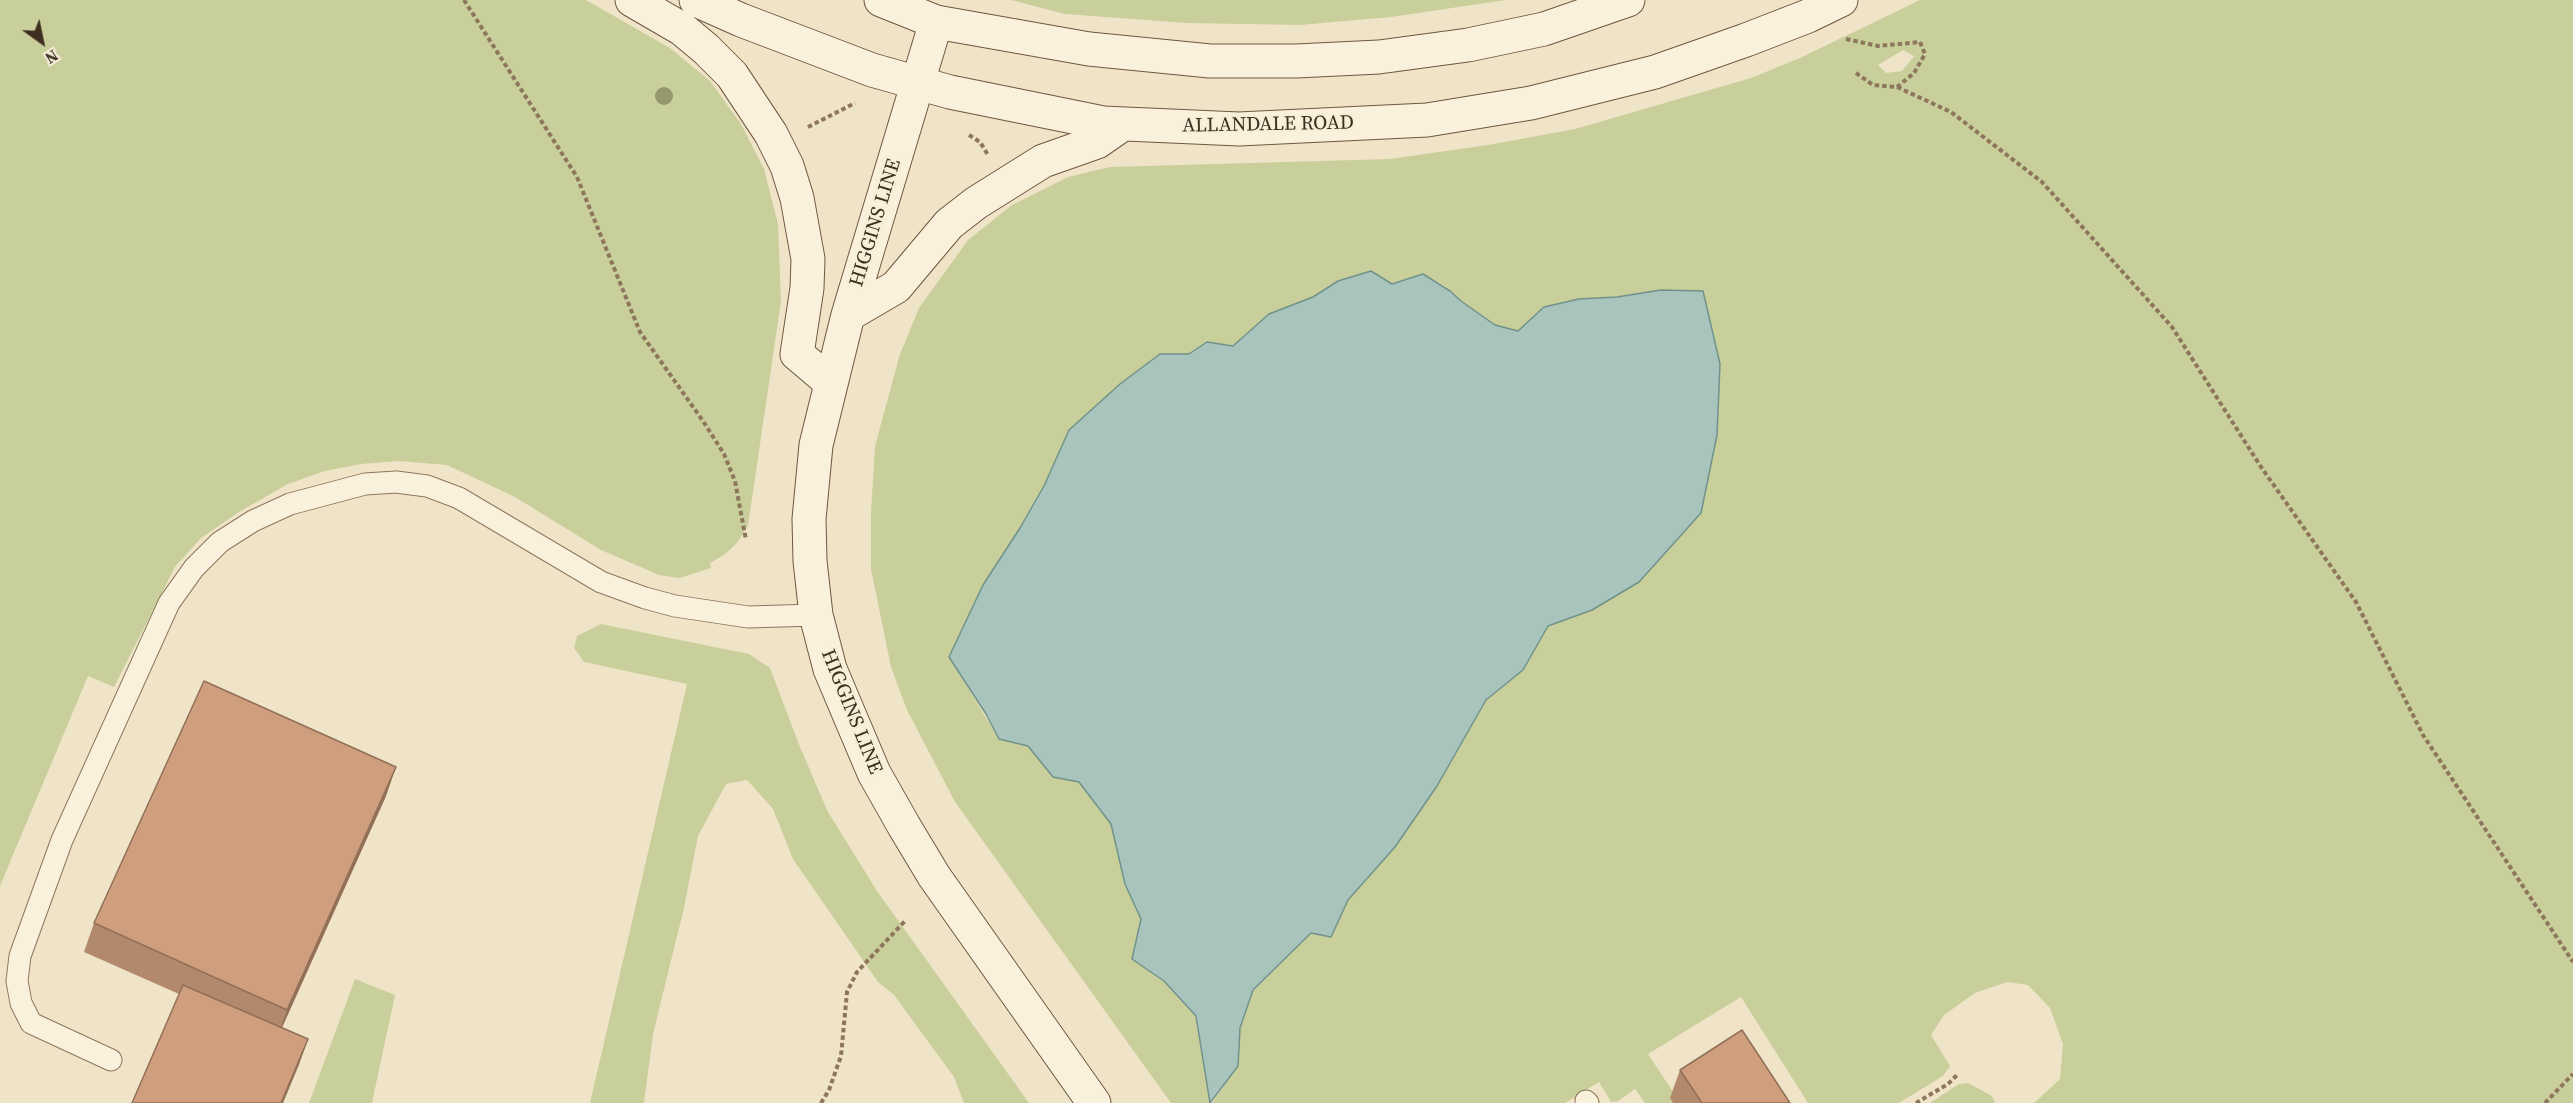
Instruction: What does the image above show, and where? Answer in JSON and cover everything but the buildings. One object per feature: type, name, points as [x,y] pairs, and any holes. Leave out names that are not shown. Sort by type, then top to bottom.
[{"type":"main road","points":[[632,0],[682,29],[706,49],[732,75],[771,134],[787,166],[797,198],[808,259],[807,288],[797,354],[830,382]]},
{"type":"main road","name":"ALLANDALE ROAD","points":[[696,0],[794,41],[872,70],[918,84],[1061,115],[1124,124],[1239,129],[1342,126],[1427,120],[1531,103],[1655,72],[1746,40],[1808,16],[1841,0]]},
{"type":"main road","points":[[881,0],[936,22],[1089,49],[1210,61],[1296,61],[1379,57],[1468,45],[1544,29],[1628,0]]},
{"type":"main road","name":"HIGGINS LINE","points":[[936,22],[848,315],[816,445],[811,482],[810,561],[816,615],[830,669],[845,705],[874,773],[904,826],[934,876],[1094,1103]]},
{"type":"main road","points":[[848,315],[896,287],[949,224],[976,203],[1043,161],[1097,142],[1124,124]]},
{"type":"lane","points":[[111,1060],[31,1023],[21,1003],[17,981],[20,956],[62,840],[169,603],[194,568],[228,537],[253,521],[290,504],[365,484],[396,482],[427,486],[459,498],[602,582],[645,598],[675,606],[748,617],[816,615]]},
{"type":"path","points":[[464,0],[577,177],[640,332],[704,421],[724,454],[735,481],[746,540]]},
{"type":"path","points":[[1838,37],[1878,46],[1920,42],[1925,54],[1914,73],[1897,87]]},
{"type":"path","points":[[1856,73],[1873,85],[1897,87],[1951,112],[2042,182],[2172,327],[2261,467],[2356,602],[2423,735],[2573,962]]},
{"type":"path","points":[[802,130],[861,100]]},
{"type":"path","points":[[962,130],[980,142],[989,158]]},
{"type":"path","points":[[821,1103],[829,1090],[841,1056],[847,993],[857,972],[905,921]]},
{"type":"path","points":[[1916,1103],[1948,1084],[1958,1074]]},
{"type":"path","points":[[2545,1103],[2573,1074]]},
{"type":"green space","points":[[0,0],[586,0],[670,48],[710,81],[741,124],[764,169],[778,224],[781,301],[748,526],[737,543],[724,555],[710,563],[711,568],[680,578],[659,575],[601,550],[515,497],[447,465],[398,461],[361,464],[325,471],[288,484],[239,512],[201,538],[175,567],[114,687],[88,676],[0,886]]},
{"type":"green space","points":[[1011,0],[1506,0],[1391,17],[1300,25],[1187,23],[1065,14]]},
{"type":"green space","points":[[1920,0],[2573,0],[2573,1103],[2034,1103],[2060,1079],[2063,1044],[2050,1008],[2028,985],[2007,982],[1975,993],[1944,1015],[1931,1035],[1950,1066],[1943,1076],[1899,1103],[1808,1103],[1741,997],[1648,1054],[1675,1095],[1670,1098],[1673,1103],[1645,1103],[1635,1089],[1618,1101],[1611,1102],[1599,1082],[1565,1103],[1212,1103],[1238,1066],[1240,1028],[1253,991],[1311,933],[1331,937],[1348,900],[1395,847],[1437,786],[1486,700],[1523,670],[1548,626],[1592,610],[1638,582],[1701,513],[1717,435],[1720,364],[1617,297],[1579,299],[1544,307],[1519,331],[1495,325],[1461,301],[1445,286],[1423,274],[1392,284],[1371,271],[1338,281],[1313,297],[1269,314],[1233,346],[1207,342],[1189,354],[1160,354],[1069,430],[1044,486],[983,585],[949,657],[999,739],[1028,746],[1053,777],[1079,782],[1111,824],[1126,884],[1141,919],[1132,959],[1164,981],[1196,1016],[1210,1103],[1171,1103],[955,802],[907,710],[891,667],[871,569],[871,512],[875,446],[900,354],[919,308],[968,240],[1012,205],[1068,177],[1110,167],[1390,159],[1488,145],[1575,129],[1751,78],[1800,58]],"holes":[[[1903,50],[1914,56],[1902,71],[1886,73],[1878,65]]]},
{"type":"green space","points":[[601,624],[749,654],[770,668],[828,812],[877,891],[1029,1103],[964,1103],[954,1077],[894,995],[878,982],[793,859],[773,809],[747,780],[726,784],[698,836],[684,908],[653,1034],[644,1103],[590,1103],[687,684],[584,662],[574,648],[577,636]]},
{"type":"green space","points":[[355,979],[395,995],[372,1103],[309,1103]]},
{"type":"green space","points":[[1968,1083],[1992,1096],[1995,1103],[1930,1103],[1959,1084]]},
{"type":"water","points":[[1371,271],[1392,284],[1423,274],[1495,325],[1518,331],[1544,307],[1579,299],[1617,297],[1661,290],[1703,291],[1720,364],[1717,435],[1701,513],[1639,582],[1592,610],[1548,626],[1523,670],[1486,700],[1437,786],[1395,847],[1348,900],[1331,937],[1311,933],[1253,990],[1240,1028],[1238,1066],[1210,1103],[1196,1016],[1164,981],[1132,959],[1141,919],[1125,884],[1111,824],[1079,782],[1053,777],[1028,746],[999,739],[986,714],[949,657],[983,585],[1044,486],[1069,430],[1120,384],[1160,354],[1189,354],[1207,342],[1233,346],[1269,314],[1313,297],[1338,281]]}]
